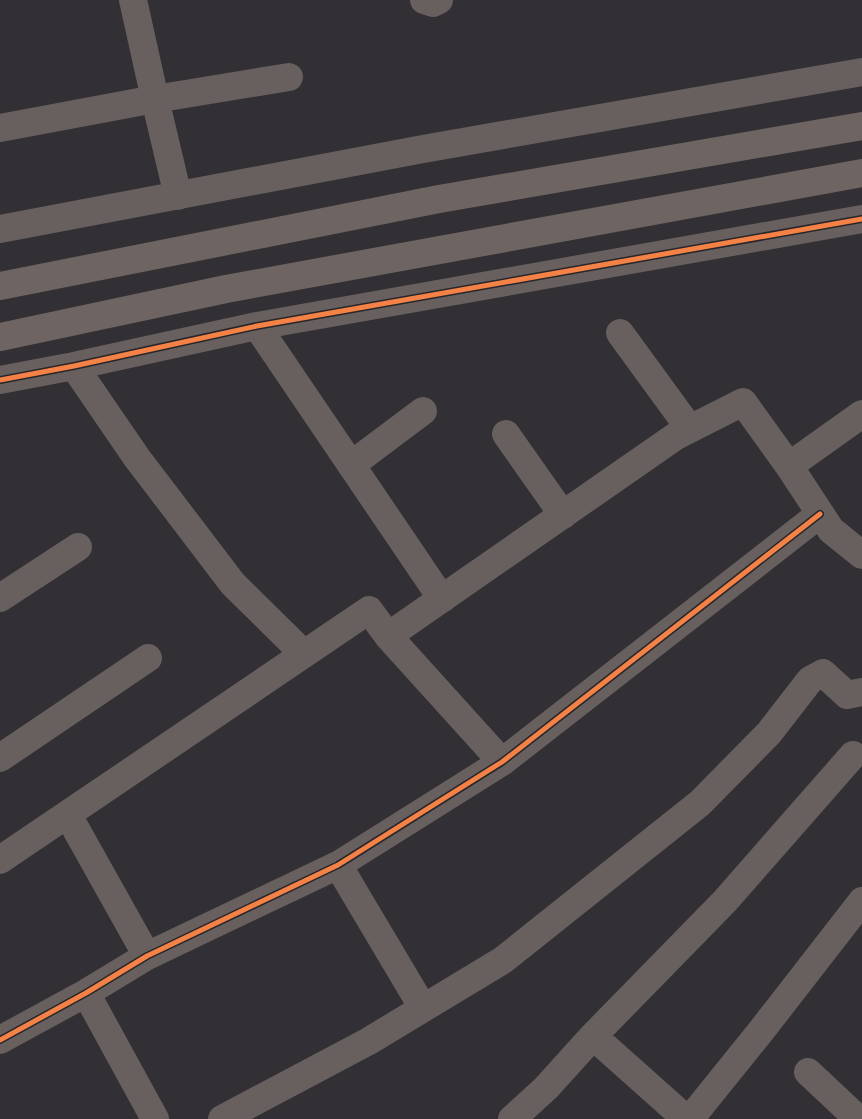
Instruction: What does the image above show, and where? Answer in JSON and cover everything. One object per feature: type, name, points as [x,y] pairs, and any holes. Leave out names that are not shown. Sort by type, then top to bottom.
[{"type":"highway","points":[[0,286],[438,199],[862,126]]},
{"type":"highway","points":[[0,337],[226,289],[862,173]]},
{"type":"street","points":[[133,0],[178,196]]},
{"type":"street","points":[[424,0],[433,3],[439,0]]},
{"type":"street","points":[[0,229],[424,149],[862,72]]},
{"type":"street","points":[[0,128],[289,77]]},
{"type":"street","points":[[0,380],[74,366],[257,326],[862,219]]},
{"type":"street","points":[[257,326],[442,600]]},
{"type":"street","points":[[620,333],[690,429]]},
{"type":"street","points":[[74,366],[137,458],[233,584],[304,654]]},
{"type":"street","points":[[388,636],[676,436],[743,402],[789,466],[831,530],[862,555]]},
{"type":"street","points":[[351,465],[422,412]]},
{"type":"street","points":[[789,466],[862,414]]},
{"type":"street","points":[[506,434],[563,515]]},
{"type":"street","points":[[0,1040],[86,993],[147,956],[338,865],[502,762],[820,514]]},
{"type":"street","points":[[0,598],[78,547]]},
{"type":"street","points":[[0,860],[369,610],[388,636],[502,762]]},
{"type":"street","points":[[0,758],[148,658]]},
{"type":"street","points":[[222,1119],[369,1041],[503,960],[700,803],[769,734],[810,680],[823,673],[847,696],[862,692]]},
{"type":"street","points":[[512,1119],[546,1088],[593,1036],[726,901],[854,755]]},
{"type":"street","points":[[68,815],[147,956]]},
{"type":"street","points":[[338,865],[423,1008]]},
{"type":"street","points":[[690,1119],[862,901]]},
{"type":"street","points":[[86,993],[155,1119]]},
{"type":"street","points":[[593,1036],[686,1119]]},
{"type":"street","points":[[808,1072],[858,1119]]},
{"type":"cycle path","points":[[0,380],[74,366],[257,326],[862,219]]},
{"type":"cycle path","points":[[0,1040],[86,993],[147,956],[338,865],[502,762],[820,514]]}]
